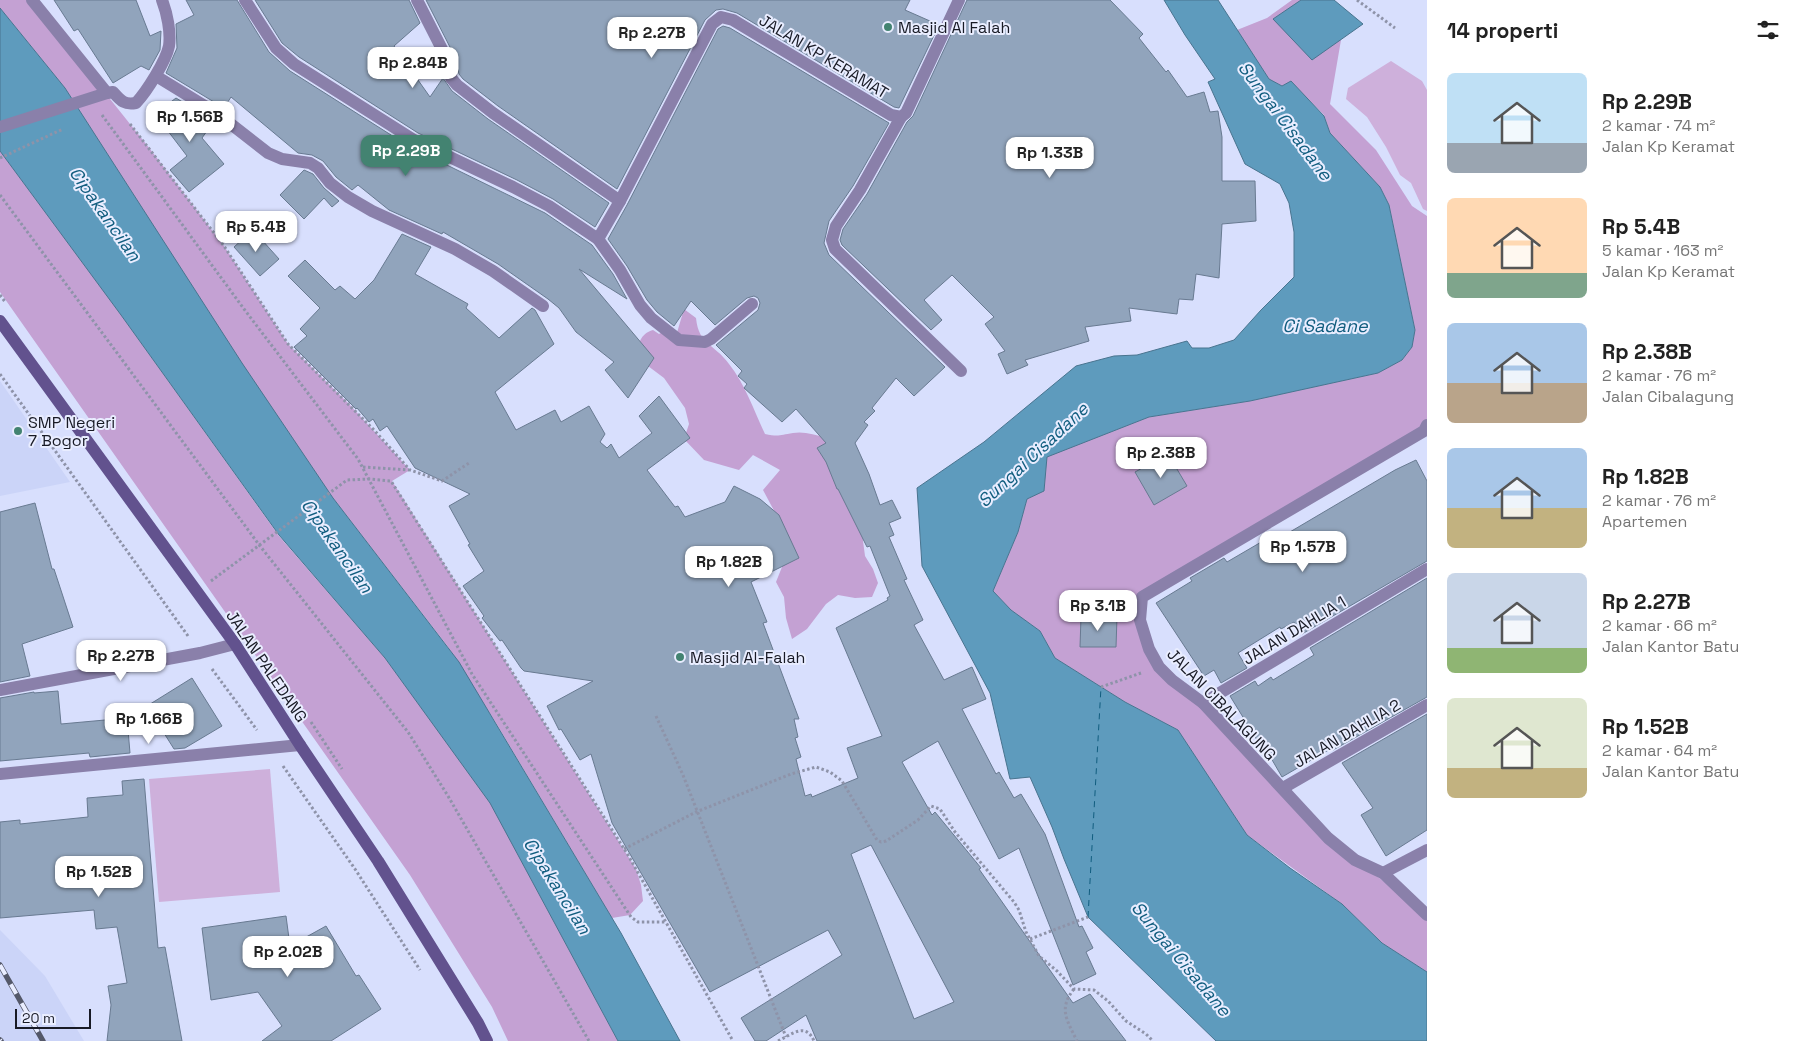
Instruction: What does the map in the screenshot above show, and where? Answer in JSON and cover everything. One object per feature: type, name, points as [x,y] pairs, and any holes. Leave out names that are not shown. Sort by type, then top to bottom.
[{"type":"street","points":[[32,0],[103,94]]},
{"type":"street","points":[[0,127],[113,92],[120,101],[128,104],[136,103],[156,76],[169,46],[168,27],[162,0]]},
{"type":"street","points":[[245,0],[276,48],[294,64],[414,140],[549,206],[598,239],[620,270],[640,305],[651,318],[679,340],[705,342],[752,304]]},
{"type":"street","points":[[417,0],[447,60],[451,78],[457,85],[492,113],[620,201]]},
{"type":"street","name":"JALAN KP KERAMAT","points":[[598,239],[620,201],[712,24],[721,17],[733,20],[892,115],[901,117],[906,113],[960,0]]},
{"type":"street","points":[[156,76],[218,114],[268,153],[282,159],[310,163],[318,168],[348,197],[372,211],[455,249],[493,271],[543,306]]},
{"type":"street","points":[[901,117],[860,190],[836,226],[832,240],[835,249],[961,371]]},
{"type":"street","name":"JALAN PALEDANG","points":[[0,321],[235,644],[378,861],[478,1023],[487,1041]]},
{"type":"street","name":"JALAN CIBALAGUNG","points":[[1426,431],[1142,597],[1140,620],[1149,649],[1160,667],[1172,680],[1202,703],[1268,776],[1283,788],[1328,838],[1355,860],[1383,873],[1427,915]]},
{"type":"street","name":"JALAN DAHLIA 1","points":[[1202,703],[1427,569]]},
{"type":"street","points":[[0,690],[200,653],[235,644]]},
{"type":"street","name":"JALAN DAHLIA 2","points":[[1283,788],[1427,705]]},
{"type":"street","points":[[0,774],[300,745]]},
{"type":"street","points":[[1383,873],[1427,850]]},
{"type":"path","points":[[1357,0],[1395,28]]},
{"type":"path","points":[[100,112],[244,309],[358,459],[472,674],[631,917],[638,922],[665,922]]},
{"type":"path","points":[[129,122],[224,246],[288,344],[374,430],[410,470]]},
{"type":"path","points":[[0,158],[69,127]]},
{"type":"path","points":[[0,195],[260,546],[408,732],[448,796],[589,1041]]},
{"type":"path","points":[[0,374],[200,653],[270,747],[355,869],[423,974]]},
{"type":"path","points":[[362,467],[410,470],[442,481],[469,463]]},
{"type":"path","points":[[211,581],[347,480],[392,481],[624,849],[733,1041]]},
{"type":"path","points":[[1101,687],[1160,667]]},
{"type":"path","points":[[656,716],[683,774],[696,812],[786,1037]]},
{"type":"path","points":[[624,849],[696,812],[791,774],[816,767],[830,772],[842,781],[877,840],[881,842],[918,820],[931,806],[940,809],[955,832],[1014,902],[1038,956],[1074,988],[1094,990],[1108,1001],[1126,1021],[1153,1041]]},
{"type":"path","points":[[1030,939],[1088,918]]},
{"type":"path","points":[[1074,988],[1067,998],[1064,1010],[1077,1041]]},
{"type":"path","points":[[778,1041],[805,1030],[811,1033],[814,1041]]},
{"type":"shaded area","points":[[0,0],[31,0],[150,149],[224,246],[288,344],[349,404],[410,470],[392,481],[636,869],[643,901],[630,915],[612,918],[496,723],[448,647],[333,498],[244,367],[65,88],[0,8]]},
{"type":"shaded area","points":[[1292,0],[1329,0],[1341,40],[1330,104],[1376,150],[1412,206],[1427,216],[1427,425],[1142,597],[1149,649],[1328,838],[1427,915],[1427,972],[1382,943],[1342,904],[1247,835],[1178,730],[1125,702],[1055,658],[1040,631],[1011,610],[993,591],[1018,532],[1027,499],[1044,490],[1046,457],[1149,417],[1250,401],[1378,373],[1402,360],[1412,347],[1415,330],[1389,205],[1380,187],[1330,133],[1324,115],[1291,82],[1282,86],[1269,79],[1237,30],[1267,18]]},
{"type":"shaded area","points":[[1391,61],[1422,81],[1427,90],[1427,211],[1423,209],[1411,183],[1400,175],[1386,147],[1367,117],[1346,99],[1348,88]]},
{"type":"shaded area","points":[[0,151],[109,298],[279,536],[385,658],[490,802],[618,1041],[508,1041],[492,1007],[410,875],[0,292]]},
{"type":"shaded area","points":[[684,309],[696,318],[700,334],[735,372],[745,389],[765,434],[777,436],[801,432],[825,437],[870,510],[863,541],[865,556],[873,569],[878,583],[872,597],[855,598],[838,595],[826,604],[807,629],[792,639],[786,618],[784,597],[776,582],[782,567],[784,551],[778,518],[763,490],[780,470],[753,455],[739,470],[704,460],[684,439],[689,424],[685,408],[664,378],[636,357],[640,340],[645,334],[653,330],[659,334],[666,330],[676,336]]},
{"type":"shaded area","name":"SMP Negeri 7 Bogor","points":[[0,381],[70,482],[0,496]]},
{"type":"shaded area","points":[[270,769],[280,892],[159,902],[149,779]]},
{"type":"shaded area","points":[[0,930],[45,976],[84,1041],[0,1041]]},
{"type":"water","name":"Ci Sadane","points":[[1164,0],[1218,0],[1269,79],[1282,86],[1291,81],[1324,116],[1330,133],[1380,187],[1389,205],[1415,330],[1412,347],[1402,360],[1378,373],[1250,401],[1149,417],[1047,457],[1044,491],[1027,499],[1018,532],[993,591],[1011,610],[1040,631],[1055,658],[1125,702],[1178,730],[1247,835],[1342,904],[1382,943],[1427,972],[1427,1041],[1216,1041],[1088,917],[1030,777],[1010,779],[990,693],[922,566],[917,488],[984,442],[1076,366],[1114,356],[1137,355],[1187,341],[1192,348],[1209,348],[1234,340],[1294,277],[1294,232],[1289,203],[1280,184],[1245,164],[1208,82],[1215,79]]},
{"type":"water","points":[[1301,0],[1334,0],[1363,24],[1312,60],[1273,19]]},
{"type":"water","name":"Cipakancilan","points":[[0,8],[65,88],[242,363],[333,498],[459,662],[621,933],[680,1041],[618,1041],[490,803],[385,658],[279,535],[0,151]]},
{"type":"building","points":[[54,0],[136,0],[150,36],[161,31],[160,50],[149,70],[141,66],[113,83],[78,29],[74,31]]},
{"type":"building","points":[[186,0],[237,0],[269,52],[290,71],[410,147],[545,213],[592,245],[613,274],[627,299],[579,269],[654,358],[628,398],[605,370],[614,362],[576,332],[559,308],[548,299],[498,264],[443,232],[442,234],[389,210],[358,185],[352,190],[336,177],[323,161],[312,155],[298,153],[231,97],[224,108],[166,73],[177,48],[176,24],[194,15]]},
{"type":"building","points":[[255,0],[409,0],[420,23],[394,46],[430,97],[443,78],[452,91],[488,119],[609,203],[595,227],[553,199],[418,133],[299,57],[282,43]]},
{"type":"building","points":[[426,0],[910,0],[905,10],[939,25],[899,108],[894,107],[737,13],[723,9],[716,10],[705,20],[617,189],[498,106],[463,79],[459,74],[454,55]]},
{"type":"building","points":[[967,0],[1110,0],[1143,34],[1139,38],[1166,72],[1168,70],[1187,97],[1204,92],[1210,112],[1218,111],[1222,137],[1222,181],[1255,181],[1256,221],[1222,224],[1219,278],[1196,274],[1193,300],[1179,299],[1177,314],[1129,308],[1131,321],[1085,327],[1089,341],[1025,360],[1028,365],[1007,374],[998,354],[1005,351],[985,324],[994,317],[952,275],[924,300],[942,320],[931,330],[842,245],[840,240],[843,229],[867,194],[907,122],[913,116]]},
{"type":"building","points":[[723,26],[730,28],[889,123],[853,186],[829,221],[824,243],[829,255],[945,367],[914,396],[896,378],[872,408],[875,411],[864,422],[868,425],[855,443],[880,505],[892,500],[901,518],[889,523],[894,535],[889,537],[907,579],[904,580],[923,620],[914,625],[944,680],[972,667],[986,699],[962,709],[996,774],[999,772],[1014,798],[1021,794],[1045,834],[1079,927],[1082,926],[1093,948],[1086,952],[1096,974],[1073,985],[1019,848],[999,859],[938,741],[902,762],[932,815],[935,812],[981,868],[979,869],[1073,1003],[1090,994],[1126,1041],[817,1041],[806,1015],[766,1041],[755,1041],[741,1018],[842,955],[828,930],[710,992],[612,823],[591,754],[580,760],[561,729],[559,730],[547,706],[593,681],[524,671],[521,668],[502,640],[500,641],[482,618],[484,616],[463,586],[484,571],[468,545],[470,544],[449,506],[470,494],[415,468],[387,426],[380,431],[373,419],[369,422],[294,347],[307,336],[300,329],[320,308],[288,276],[305,260],[335,290],[340,286],[355,299],[374,280],[402,234],[431,247],[415,274],[468,304],[466,308],[499,338],[532,308],[535,310],[554,344],[495,392],[516,430],[555,410],[561,422],[589,406],[605,434],[600,442],[607,448],[611,444],[619,458],[652,433],[639,416],[659,396],[690,438],[647,470],[675,507],[678,506],[685,517],[725,502],[734,486],[760,499],[779,515],[799,558],[751,582],[767,622],[763,623],[799,719],[794,719],[798,737],[795,738],[801,757],[796,759],[805,796],[811,794],[812,797],[858,778],[847,748],[882,736],[836,628],[888,600],[887,598],[890,596],[870,546],[867,547],[837,489],[826,462],[817,448],[826,443],[796,409],[782,422],[744,388],[747,384],[738,376],[742,371],[716,345],[758,310],[760,303],[758,298],[754,296],[747,298],[715,325],[691,301],[674,326],[657,312],[647,300],[608,239],[718,29]],"holes":[[[871,845],[954,1002],[914,1019],[851,854]]]},
{"type":"building","points":[[176,98],[214,121],[202,138],[224,164],[189,192],[170,170],[187,156],[155,114]]},
{"type":"building","points":[[304,170],[313,174],[324,188],[339,201],[332,207],[324,198],[304,219],[280,195]]},
{"type":"building","points":[[253,230],[279,259],[260,276],[234,247]]},
{"type":"building","points":[[1168,454],[1187,486],[1154,505],[1135,472]]},
{"type":"building","points":[[1416,460],[1427,481],[1427,561],[1302,634],[1294,622],[1281,629],[1280,627],[1238,653],[1247,668],[1221,683],[1214,670],[1204,676],[1156,603],[1192,581],[1190,578],[1224,558],[1227,562],[1275,534],[1278,539],[1395,470]]},
{"type":"building","points":[[35,503],[52,569],[54,569],[73,627],[22,644],[30,676],[0,682],[0,512]]},
{"type":"building","points":[[1427,578],[1427,697],[1282,777],[1260,739],[1257,740],[1230,696],[1255,681],[1258,686],[1271,677],[1273,680],[1314,655],[1310,648]]},
{"type":"building","points":[[1081,617],[1117,617],[1116,647],[1080,647]]},
{"type":"building","points":[[192,678],[222,726],[185,748],[174,749],[147,706]]},
{"type":"building","points":[[58,691],[61,724],[127,718],[130,753],[90,757],[89,753],[0,761],[0,698],[34,692]]},
{"type":"building","points":[[1427,714],[1427,830],[1386,856],[1361,815],[1373,808],[1342,763]]},
{"type":"building","points":[[144,779],[158,948],[165,947],[182,1041],[107,1041],[111,1005],[108,986],[127,983],[117,927],[96,929],[94,910],[0,918],[0,822],[20,820],[20,824],[88,817],[87,798],[123,795],[122,781]]},
{"type":"building","points":[[286,916],[290,946],[326,926],[356,976],[359,975],[381,1009],[331,1041],[262,1041],[282,1026],[258,992],[211,1000],[202,928]]},
{"type":"ferry route","points":[[1088,917],[1101,687]]},
{"type":"railway","points":[[0,965],[43,1041]]},
{"type":"place","name":"Masjid Al Falah","points":[[888,27]]},
{"type":"place","name":"SMP Negeri 7 Bogor","points":[[18,431]]},
{"type":"place","name":"Masjid Al-Falah","points":[[680,657]]},
{"type":"water label","name":"Sungai Cisadane","points":[[1285,121]]},
{"type":"water label","name":"Sungai Cisadane","points":[[1033,455]]},
{"type":"water label","name":"Sungai Cisadane","points":[[1181,959]]}]
